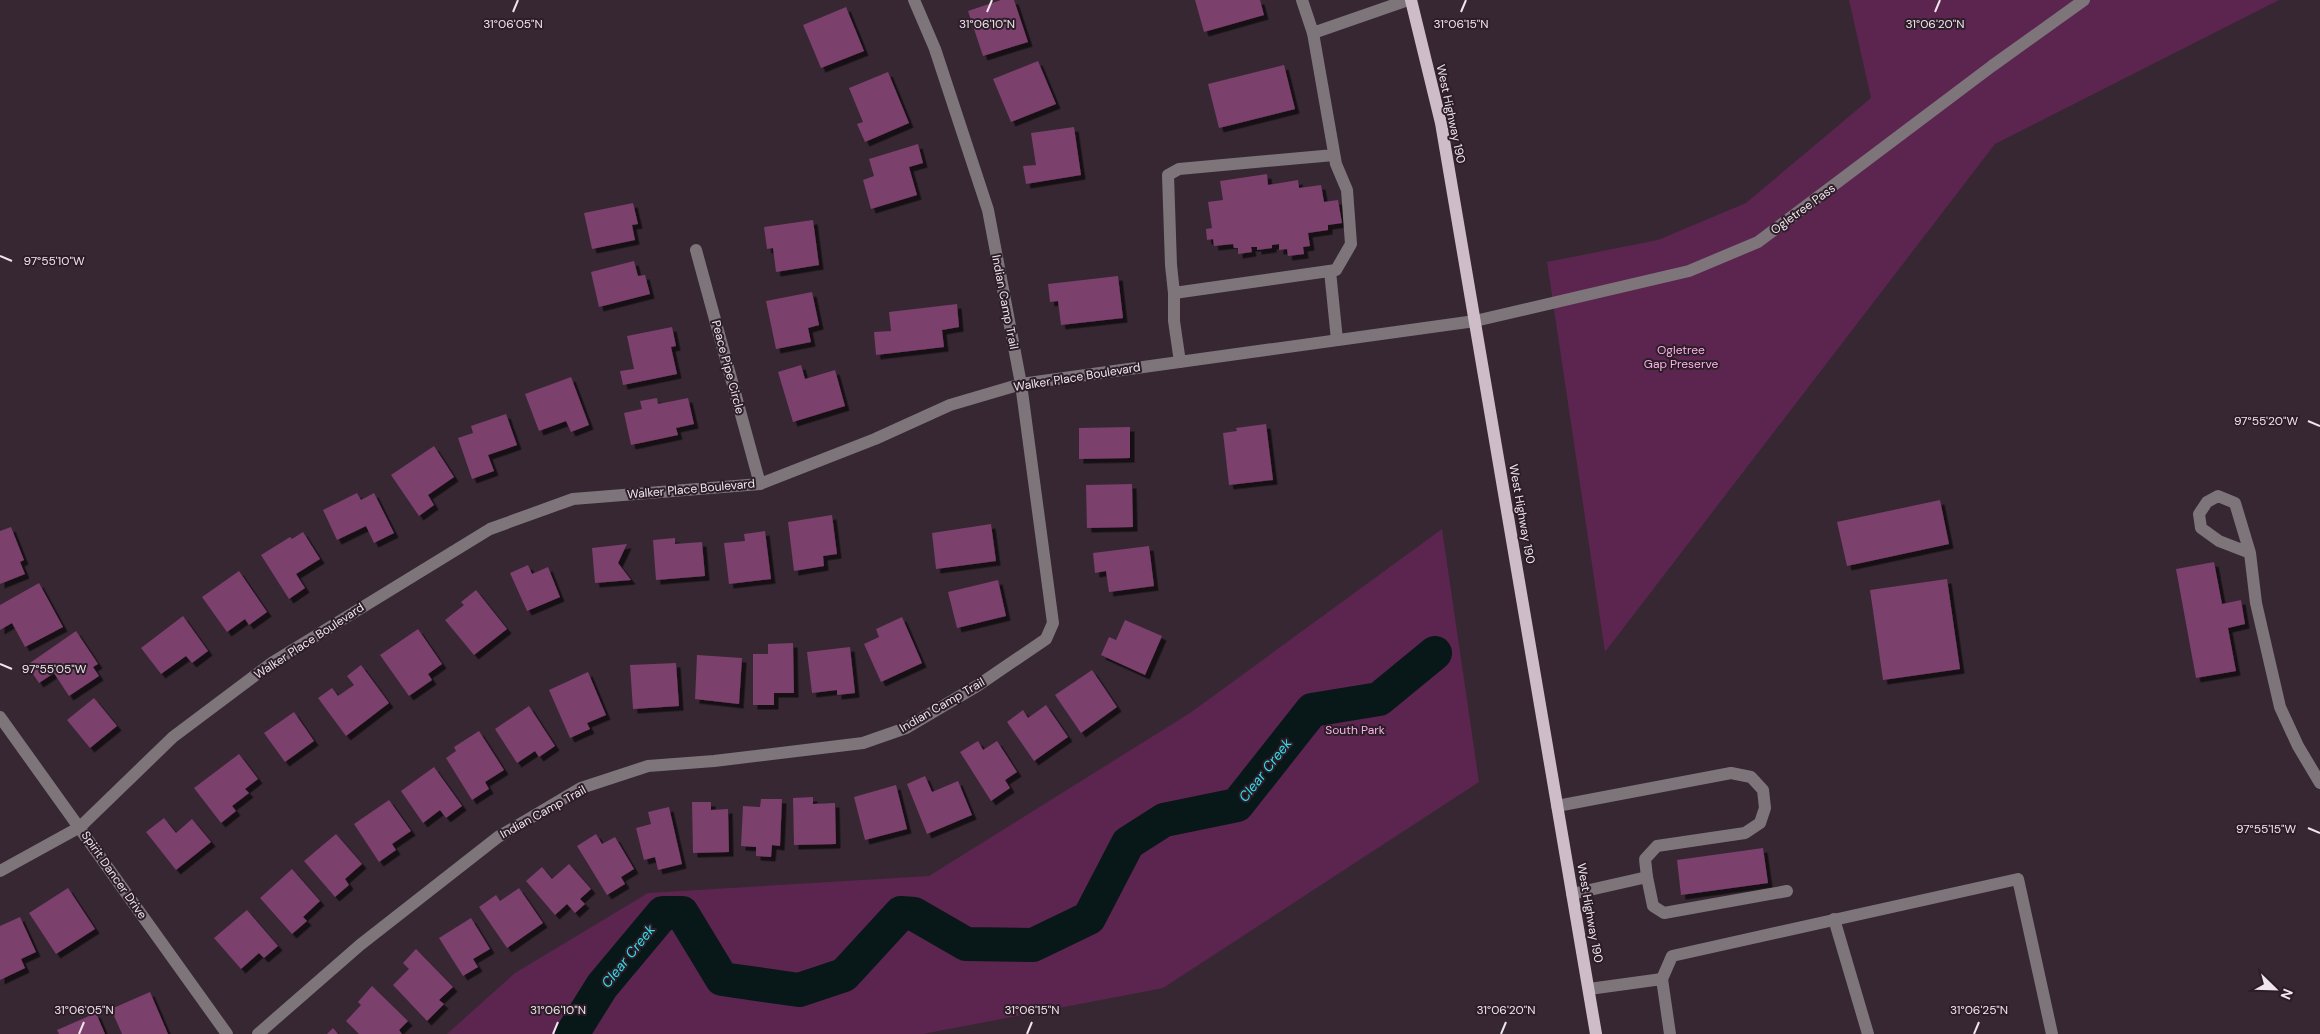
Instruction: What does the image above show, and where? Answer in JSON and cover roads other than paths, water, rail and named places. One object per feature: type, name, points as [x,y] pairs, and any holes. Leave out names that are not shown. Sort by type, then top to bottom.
[{"type":"main road","name":"West Highway 190","points":[[1410,0],[1441,123],[1596,1034]]},
{"type":"street","name":"Indian Camp Trail","points":[[258,1034],[360,945],[498,837],[581,788],[648,766],[714,761],[862,743],[906,728],[977,686],[1046,639],[1053,623],[1021,384],[988,210],[935,49],[914,0]]},
{"type":"street","points":[[1174,293],[1336,270],[1351,244],[1347,190],[1336,164],[1313,33],[1302,0]]},
{"type":"street","points":[[1313,33],[1410,0]]},
{"type":"street","name":"Ogletree Pass","points":[[1475,321],[1689,271],[1758,242],[1992,66],[2084,0]]},
{"type":"street","points":[[1180,362],[1174,321],[1168,175],[1179,169],[1334,155]]},
{"type":"street","name":"Peace Pipe Circle","points":[[696,250],[760,484]]},
{"type":"street","points":[[1330,271],[1337,340]]},
{"type":"street","name":"Walker Place Boulevard","points":[[0,871],[80,827],[173,737],[273,662],[490,529],[573,500],[760,484],[875,439],[950,405],[1021,384],[1475,321]]},
{"type":"street","points":[[2250,553],[2219,541],[2201,528],[2199,514],[2207,502],[2218,496],[2235,503],[2250,553],[2256,603],[2280,707],[2298,746],[2320,783]]},
{"type":"street","name":"Spirit Dancer Drive","points":[[0,717],[227,1034]]},
{"type":"street","points":[[1557,806],[1731,773],[1751,777],[1763,790],[1765,808],[1760,823],[1746,833],[1657,846],[1645,859],[1652,906],[1664,913],[1787,891]]},
{"type":"street","points":[[1572,894],[1647,878]]},
{"type":"street","points":[[1670,1034],[1662,979],[1672,956],[2018,879],[2052,1034]]},
{"type":"street","points":[[1834,919],[1868,1034]]},
{"type":"street","points":[[1589,989],[1662,979]]},
{"type":"waterway","name":"Clear Creek","points":[[572,1034],[602,986],[663,913],[682,913],[722,979],[799,990],[844,975],[901,913],[914,914],[966,944],[1033,945],[1089,918],[1128,843],[1164,820],[1237,805],[1312,710],[1379,699],[1435,653]]},
{"type":"park label","name":"Ogletree Gap Preserve","points":[[1681,357]]},
{"type":"park label","name":"South Park","points":[[1355,730]]}]
